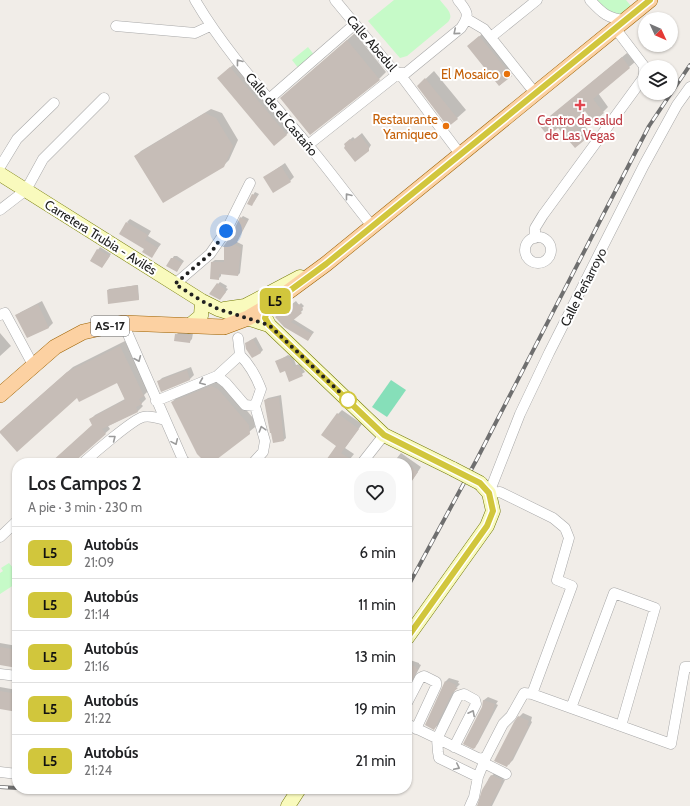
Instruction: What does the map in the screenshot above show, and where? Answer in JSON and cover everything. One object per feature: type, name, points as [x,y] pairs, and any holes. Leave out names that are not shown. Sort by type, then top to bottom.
[{"type":"main road","name":"AS-17","points":[[0,395],[55,347],[83,332],[123,323],[224,327],[248,318],[273,303],[326,264],[650,0]]},
{"type":"street","name":"Calle de el Castaño","points":[[195,0],[210,26],[268,99],[308,145],[372,226]]},
{"type":"street","name":"Calle Abedul","points":[[335,0],[393,70],[399,73],[406,73],[461,28],[467,19]]},
{"type":"street","points":[[458,0],[466,9],[467,19],[484,29],[535,93]]},
{"type":"street","points":[[491,37],[537,0]]},
{"type":"street","points":[[535,238],[536,228],[543,215],[644,77],[644,66],[615,28],[615,20],[603,14],[590,0]]},
{"type":"street","points":[[603,14],[607,27],[615,28]]},
{"type":"street","points":[[268,99],[355,24]]},
{"type":"street","points":[[116,26],[195,33],[210,26]]},
{"type":"street","points":[[308,145],[399,73],[460,154]]},
{"type":"street","name":"Calle Peñarroyo","points":[[485,488],[549,354],[644,165],[677,105],[690,87]]},
{"type":"street","points":[[0,210],[26,190],[43,159],[104,98]]},
{"type":"street","points":[[0,167],[17,139],[54,103]]},
{"type":"street","name":"Carretera Trubia - Avilés","points":[[0,174],[202,301],[218,309],[269,325]]},
{"type":"street","points":[[175,284],[210,254],[226,231],[250,183]]},
{"type":"street","points":[[213,327],[220,323],[221,317],[218,309],[230,309],[245,306],[326,264]]},
{"type":"street","points":[[189,326],[201,316],[202,301]]},
{"type":"street","points":[[273,303],[267,311],[265,318],[269,325],[384,435],[453,469],[485,488],[500,492],[553,518],[565,528],[569,538],[557,580],[572,586],[528,694],[503,724],[485,760],[478,777],[474,797],[470,806]]},
{"type":"street","points":[[3,314],[33,365]]},
{"type":"street","points":[[123,323],[182,458]]},
{"type":"street","points":[[238,338],[240,354],[256,375],[261,389],[255,406],[265,441],[263,452],[258,458]]},
{"type":"street","points":[[156,401],[217,376],[240,354]]},
{"type":"street","points":[[217,376],[226,383],[245,406],[255,406]]},
{"type":"street","points":[[88,458],[142,417],[154,417],[165,420]]},
{"type":"street","points":[[366,458],[384,435]]},
{"type":"street","points":[[412,631],[487,526],[493,511],[485,488]]},
{"type":"street","points":[[0,537],[12,526]]},
{"type":"street","points":[[571,708],[614,593],[656,608],[621,726]]},
{"type":"street","points":[[528,694],[671,744],[684,667],[690,668]]},
{"type":"street","points":[[0,674],[12,675]]},
{"type":"street","points":[[412,693],[420,678],[424,676],[436,682],[436,686],[412,725]]},
{"type":"street","points":[[454,747],[476,704],[475,700],[464,694],[458,696],[437,739],[439,758],[478,777]]},
{"type":"street","points":[[412,727],[485,760],[506,774]]},
{"type":"street","points":[[0,772],[12,773]]},
{"type":"street","points":[[288,806],[296,794]]},
{"type":"green space","points":[[394,0],[440,0],[450,13],[450,19],[407,56],[400,58],[368,21]]},
{"type":"green space","points":[[590,0],[626,0],[636,12],[626,20]]},
{"type":"green space","points":[[308,47],[315,56],[299,69],[292,60]]},
{"type":"green space","points":[[391,380],[406,390],[387,417],[372,407]]},
{"type":"green space","points":[[9,563],[12,567],[12,586],[0,594],[0,573],[3,571],[1,568]]},
{"type":"building","points":[[479,36],[512,76],[499,86],[467,46]]},
{"type":"building","points":[[347,40],[380,80],[310,135],[280,98]]},
{"type":"building","name":"Centro de salud de Las Vegas","points":[[622,57],[630,68],[593,99],[604,113],[593,122],[585,111],[572,122],[586,139],[575,148],[558,128],[548,136],[539,125]]},
{"type":"building","points":[[230,67],[287,135],[274,146],[217,78]]},
{"type":"building","points":[[425,78],[458,119],[448,127],[417,86]]},
{"type":"building","points":[[205,113],[216,118],[233,146],[224,167],[163,203],[134,156]]},
{"type":"building","points":[[360,135],[369,147],[369,151],[355,162],[344,148],[344,144],[350,139],[352,141]]},
{"type":"building","points":[[281,166],[291,182],[273,193],[263,177]]},
{"type":"building","points":[[252,194],[257,196],[252,206],[247,204]]},
{"type":"building","points":[[240,217],[247,221],[235,245],[241,248],[238,276],[219,274],[219,280],[210,279],[211,262],[224,262],[223,247],[232,234]]},
{"type":"building","points":[[126,222],[148,235],[145,240],[158,248],[152,258],[142,252],[144,249],[119,234]]},
{"type":"building","points":[[97,249],[110,256],[102,268],[90,261]]},
{"type":"building","points":[[171,258],[174,258],[182,263],[177,272],[166,266]]},
{"type":"building","points":[[217,283],[225,289],[224,291],[226,292],[220,300],[209,294]]},
{"type":"building","points":[[137,285],[139,300],[108,304],[107,290]]},
{"type":"building","points":[[294,303],[296,306],[299,304],[303,309],[300,311],[302,313],[291,322],[312,334],[308,341],[284,327],[275,317]]},
{"type":"building","points":[[38,304],[49,328],[27,338],[15,315]]},
{"type":"building","points":[[175,334],[191,335],[190,343],[174,341]]},
{"type":"building","points":[[253,339],[261,353],[252,358],[246,349],[245,343]]},
{"type":"building","points":[[120,346],[144,396],[139,399],[142,404],[136,407],[138,412],[102,429],[106,434],[79,458],[56,458],[92,425],[89,419],[125,400],[117,383],[79,402],[77,398],[17,452],[0,433],[0,431],[67,372]]},
{"type":"building","points":[[285,357],[291,360],[294,367],[298,365],[303,376],[289,382],[285,371],[280,373],[275,361]]},
{"type":"building","points":[[187,370],[190,380],[161,392],[157,381]]},
{"type":"building","points":[[211,386],[218,389],[249,425],[250,434],[219,458],[201,458],[197,454],[171,402]]},
{"type":"building","points":[[279,397],[284,441],[273,443],[264,400]]},
{"type":"building","points":[[337,413],[359,429],[341,453],[348,458],[328,458],[336,446],[321,435]]},
{"type":"building","points":[[412,468],[418,472],[412,481]]},
{"type":"building","points":[[0,647],[12,649],[12,667],[0,665]]},
{"type":"building","points":[[412,665],[418,669],[412,680]]},
{"type":"building","points":[[445,681],[456,685],[455,687],[458,688],[452,693],[434,730],[425,725]]},
{"type":"building","points":[[0,691],[12,693],[12,711],[0,709]]},
{"type":"building","points":[[483,700],[495,704],[494,709],[475,748],[473,749],[463,744],[482,707]]},
{"type":"building","points":[[518,716],[529,721],[527,725],[529,726],[507,767],[494,761]]},
{"type":"building","points":[[491,775],[502,780],[500,784],[502,784],[490,806],[477,806],[482,790]]},
{"type":"railway","points":[[412,579],[477,459],[649,126],[690,65]]},
{"type":"railway","points":[[0,787],[12,788]]},
{"type":"bus line","name":"L5","points":[[412,631],[487,526],[493,511],[489,493],[480,483],[384,435],[269,325],[265,318],[267,311],[273,303],[326,264],[650,0]]},
{"type":"place","name":"El Mosaico","points":[[507,74]]},
{"type":"place","name":"Centro de salud de Las Vegas","points":[[580,105]]},
{"type":"place","name":"Restaurante Yamiqueo","points":[[446,126]]},
{"type":"route","points":[[226,231],[210,254],[175,284],[218,309],[233,315],[269,325],[348,400]]}]
